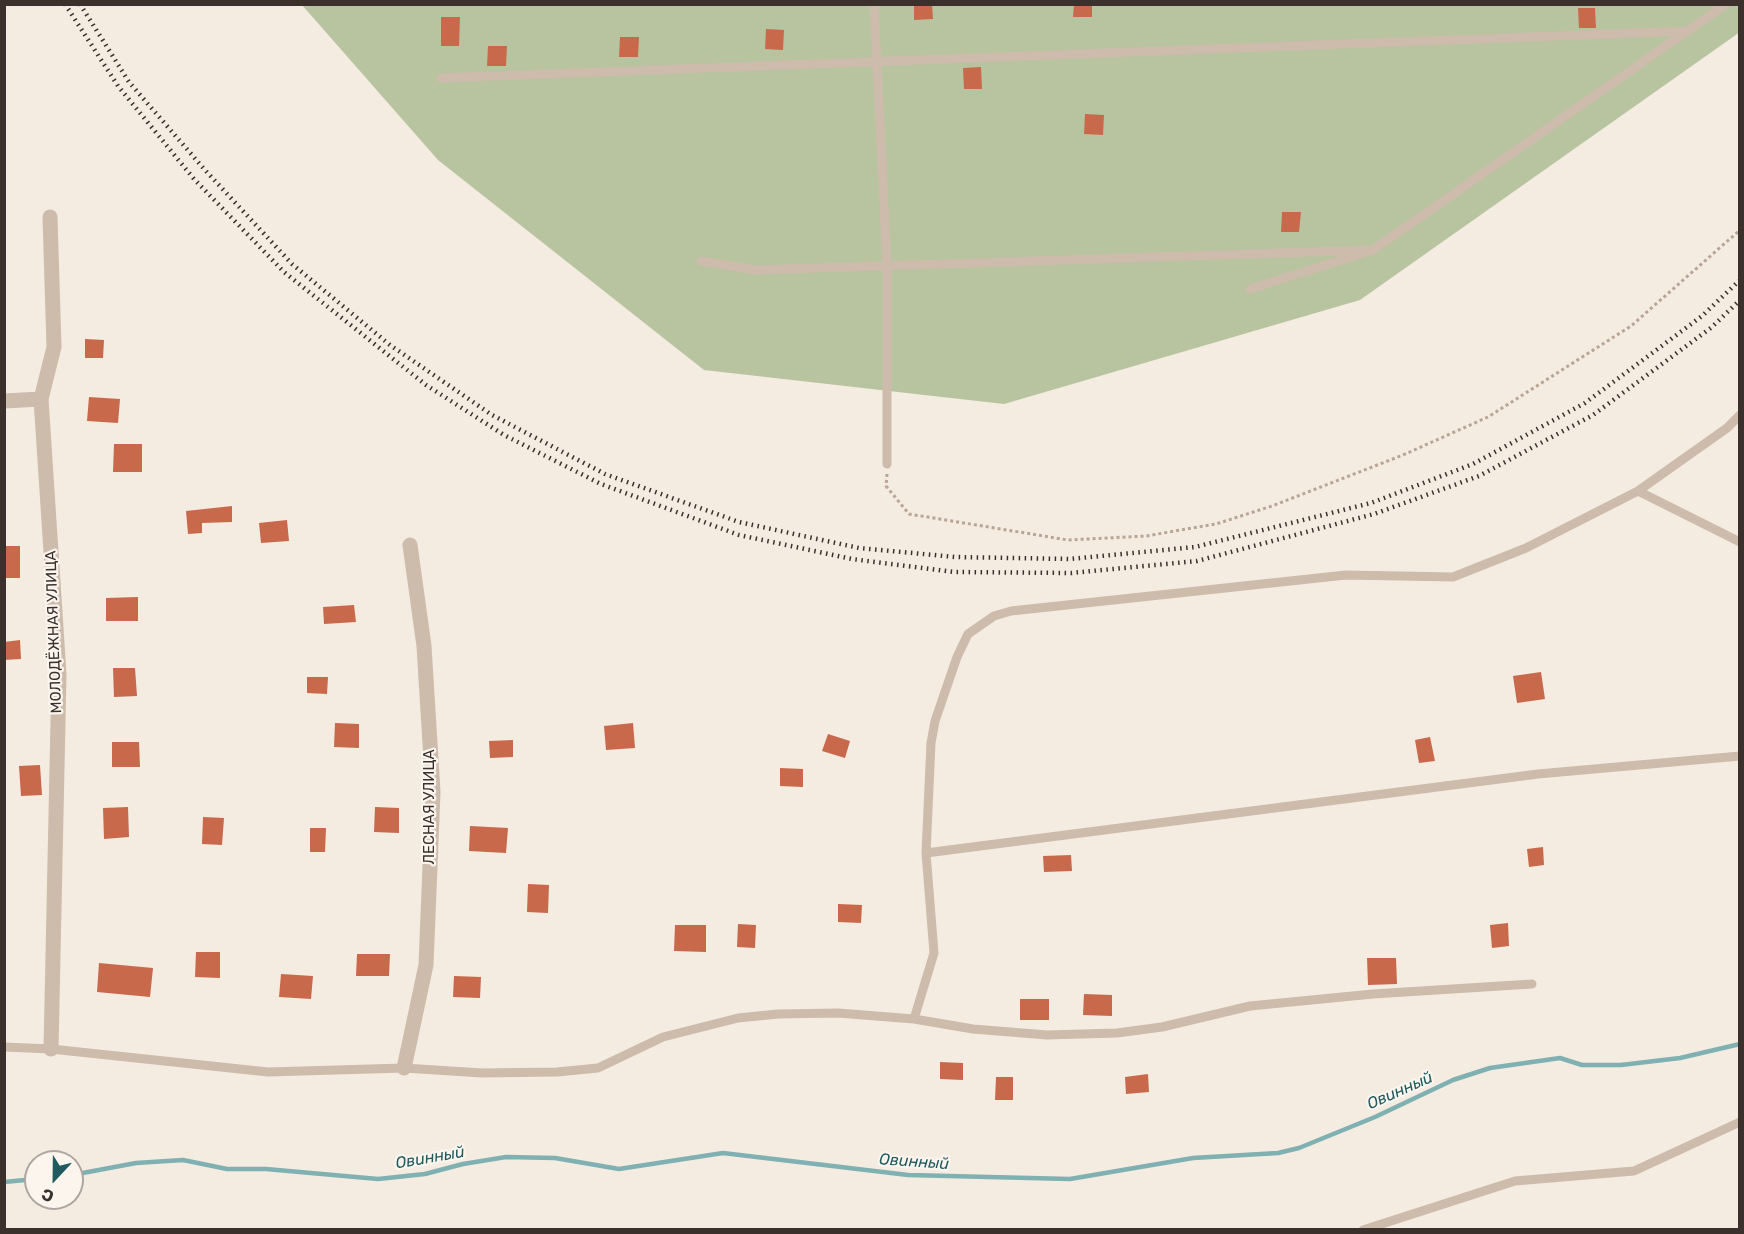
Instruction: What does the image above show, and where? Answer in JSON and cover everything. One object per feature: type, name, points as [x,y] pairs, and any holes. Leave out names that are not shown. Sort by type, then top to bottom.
[{"type":"street","name":"МОЛОДЁЖНАЯ УЛИЦА","points":[[50,217],[54,347],[41,399],[59,674],[51,1049]]},
{"type":"street","points":[[4,401],[41,399]]},
{"type":"street","name":"ЛЕСНАЯ УЛИЦА","points":[[404,1068],[426,965],[433,792],[424,646],[410,545]]},
{"type":"lane","points":[[874,4],[887,267],[887,464]]},
{"type":"lane","points":[[1250,289],[1373,250],[1726,4]]},
{"type":"lane","points":[[441,78],[1689,31]]},
{"type":"lane","points":[[701,261],[755,270],[1373,250]]},
{"type":"lane","points":[[914,1019],[934,953],[926,853],[931,743],[935,721],[957,657],[968,634],[994,616],[1011,610],[1346,575],[1453,577],[1526,548],[1638,491],[1727,428],[1740,415]]},
{"type":"lane","points":[[1638,491],[1740,542]]},
{"type":"lane","points":[[926,853],[1538,774],[1740,756]]},
{"type":"lane","points":[[4,1047],[51,1049],[268,1072],[404,1068],[482,1072],[588,1069],[614,1063],[663,1037],[738,1018],[838,1013],[914,1019],[973,1029],[1047,1035],[1117,1033],[1162,1027],[1250,1006],[1373,994],[1532,984]]},
{"type":"lane","points":[[1364,1230],[1515,1181],[1634,1171],[1740,1122]]},
{"type":"path","points":[[887,464],[886,486],[909,514],[919,516],[1068,540],[1146,536],[1216,524],[1272,506],[1403,455],[1488,417],[1631,326],[1740,230]]},
{"type":"green space","points":[[1739,4],[1740,32],[1360,300],[1004,404],[704,370],[438,160],[302,5]]},
{"type":"building","points":[[914,4],[932,4],[933,19],[914,20]]},
{"type":"building","points":[[1074,4],[1092,4],[1092,17],[1073,17]]},
{"type":"building","points":[[1578,8],[1595,8],[1596,28],[1579,28]]},
{"type":"building","points":[[441,17],[460,17],[459,46],[441,46]]},
{"type":"building","points":[[766,29],[784,30],[783,50],[765,49]]},
{"type":"building","points":[[620,37],[639,37],[638,57],[619,57]]},
{"type":"building","points":[[488,46],[507,46],[506,66],[487,66]]},
{"type":"building","points":[[981,67],[982,89],[964,89],[963,68]]},
{"type":"building","points":[[1085,114],[1104,115],[1103,135],[1084,134]]},
{"type":"building","points":[[1282,212],[1301,212],[1299,232],[1281,232]]},
{"type":"building","points":[[85,339],[104,340],[103,358],[85,358]]},
{"type":"building","points":[[89,397],[120,399],[118,423],[87,421]]},
{"type":"building","points":[[114,444],[142,444],[142,472],[113,472]]},
{"type":"building","points":[[232,506],[232,522],[202,523],[202,533],[188,534],[186,511]]},
{"type":"building","points":[[287,520],[289,541],[261,543],[259,523]]},
{"type":"building","points":[[4,546],[20,546],[20,578],[4,578]]},
{"type":"building","points":[[138,597],[138,621],[106,621],[106,598]]},
{"type":"building","points":[[354,605],[356,622],[324,624],[323,607]]},
{"type":"building","points":[[20,640],[21,659],[4,660],[4,642]]},
{"type":"building","points":[[113,668],[135,668],[137,696],[114,697]]},
{"type":"building","points":[[1541,672],[1545,699],[1517,703],[1513,676]]},
{"type":"building","points":[[307,677],[328,677],[327,694],[307,693]]},
{"type":"building","points":[[335,723],[359,724],[359,748],[334,747]]},
{"type":"building","points":[[633,723],[635,748],[606,750],[604,726]]},
{"type":"building","points":[[828,734],[850,741],[845,758],[822,751]]},
{"type":"building","points":[[1430,737],[1435,761],[1419,763],[1415,740]]},
{"type":"building","points":[[513,740],[513,757],[490,758],[489,741]]},
{"type":"building","points":[[112,742],[139,742],[140,767],[112,767]]},
{"type":"building","points":[[40,765],[42,795],[21,796],[19,766]]},
{"type":"building","points":[[780,768],[803,769],[803,787],[780,786]]},
{"type":"building","points":[[128,807],[129,837],[104,839],[103,808]]},
{"type":"building","points":[[375,807],[399,808],[399,833],[374,832]]},
{"type":"building","points":[[203,817],[224,818],[222,845],[202,844]]},
{"type":"building","points":[[470,826],[508,828],[506,853],[469,851]]},
{"type":"building","points":[[310,828],[326,828],[325,852],[310,852]]},
{"type":"building","points":[[1543,847],[1544,865],[1529,867],[1527,849]]},
{"type":"building","points":[[1071,855],[1072,871],[1044,872],[1043,856]]},
{"type":"building","points":[[528,884],[549,885],[548,913],[527,912]]},
{"type":"building","points":[[838,904],[862,905],[861,923],[838,922]]},
{"type":"building","points":[[1508,923],[1509,946],[1492,948],[1490,925]]},
{"type":"building","points":[[738,924],[756,925],[755,948],[737,947]]},
{"type":"building","points":[[675,925],[706,925],[706,952],[674,951]]},
{"type":"building","points":[[196,952],[220,952],[220,978],[195,977]]},
{"type":"building","points":[[357,954],[390,954],[389,976],[356,976]]},
{"type":"building","points":[[1367,958],[1396,958],[1397,984],[1368,985]]},
{"type":"building","points":[[99,963],[153,968],[150,997],[97,992]]},
{"type":"building","points":[[281,974],[313,976],[311,999],[279,997]]},
{"type":"building","points":[[454,976],[481,977],[480,998],[453,997]]},
{"type":"building","points":[[1084,994],[1112,995],[1112,1016],[1083,1015]]},
{"type":"building","points":[[1020,999],[1049,999],[1049,1020],[1020,1020]]},
{"type":"building","points":[[940,1062],[963,1063],[963,1080],[940,1079]]},
{"type":"building","points":[[1148,1074],[1149,1092],[1126,1094],[1125,1077]]},
{"type":"building","points":[[996,1077],[1013,1077],[1013,1100],[995,1100]]},
{"type":"waterway","name":"Овинный","points":[[84,1173],[136,1163],[183,1160],[227,1169],[266,1169],[378,1179],[425,1174],[463,1164],[506,1157],[555,1158],[619,1169],[723,1153],[908,1175],[1070,1179],[1193,1158],[1278,1153],[1299,1148],[1375,1117],[1453,1080],[1490,1068],[1560,1058],[1582,1065],[1621,1065],[1680,1058],[1740,1044]]},
{"type":"waterway","name":"Овинный","points":[[4,1182],[24,1180]]},
{"type":"railway","points":[[65,4],[118,86],[194,179],[284,272],[426,385],[504,435],[601,484],[739,535],[852,559],[954,572],[1071,573],[1197,561],[1374,514],[1479,476],[1593,415],[1712,327],[1740,300]]},
{"type":"railway","points":[[80,4],[129,82],[205,170],[292,264],[390,345],[492,415],[605,474],[739,522],[859,548],[955,557],[1070,559],[1195,547],[1371,503],[1473,464],[1585,403],[1702,316],[1740,280]]}]
